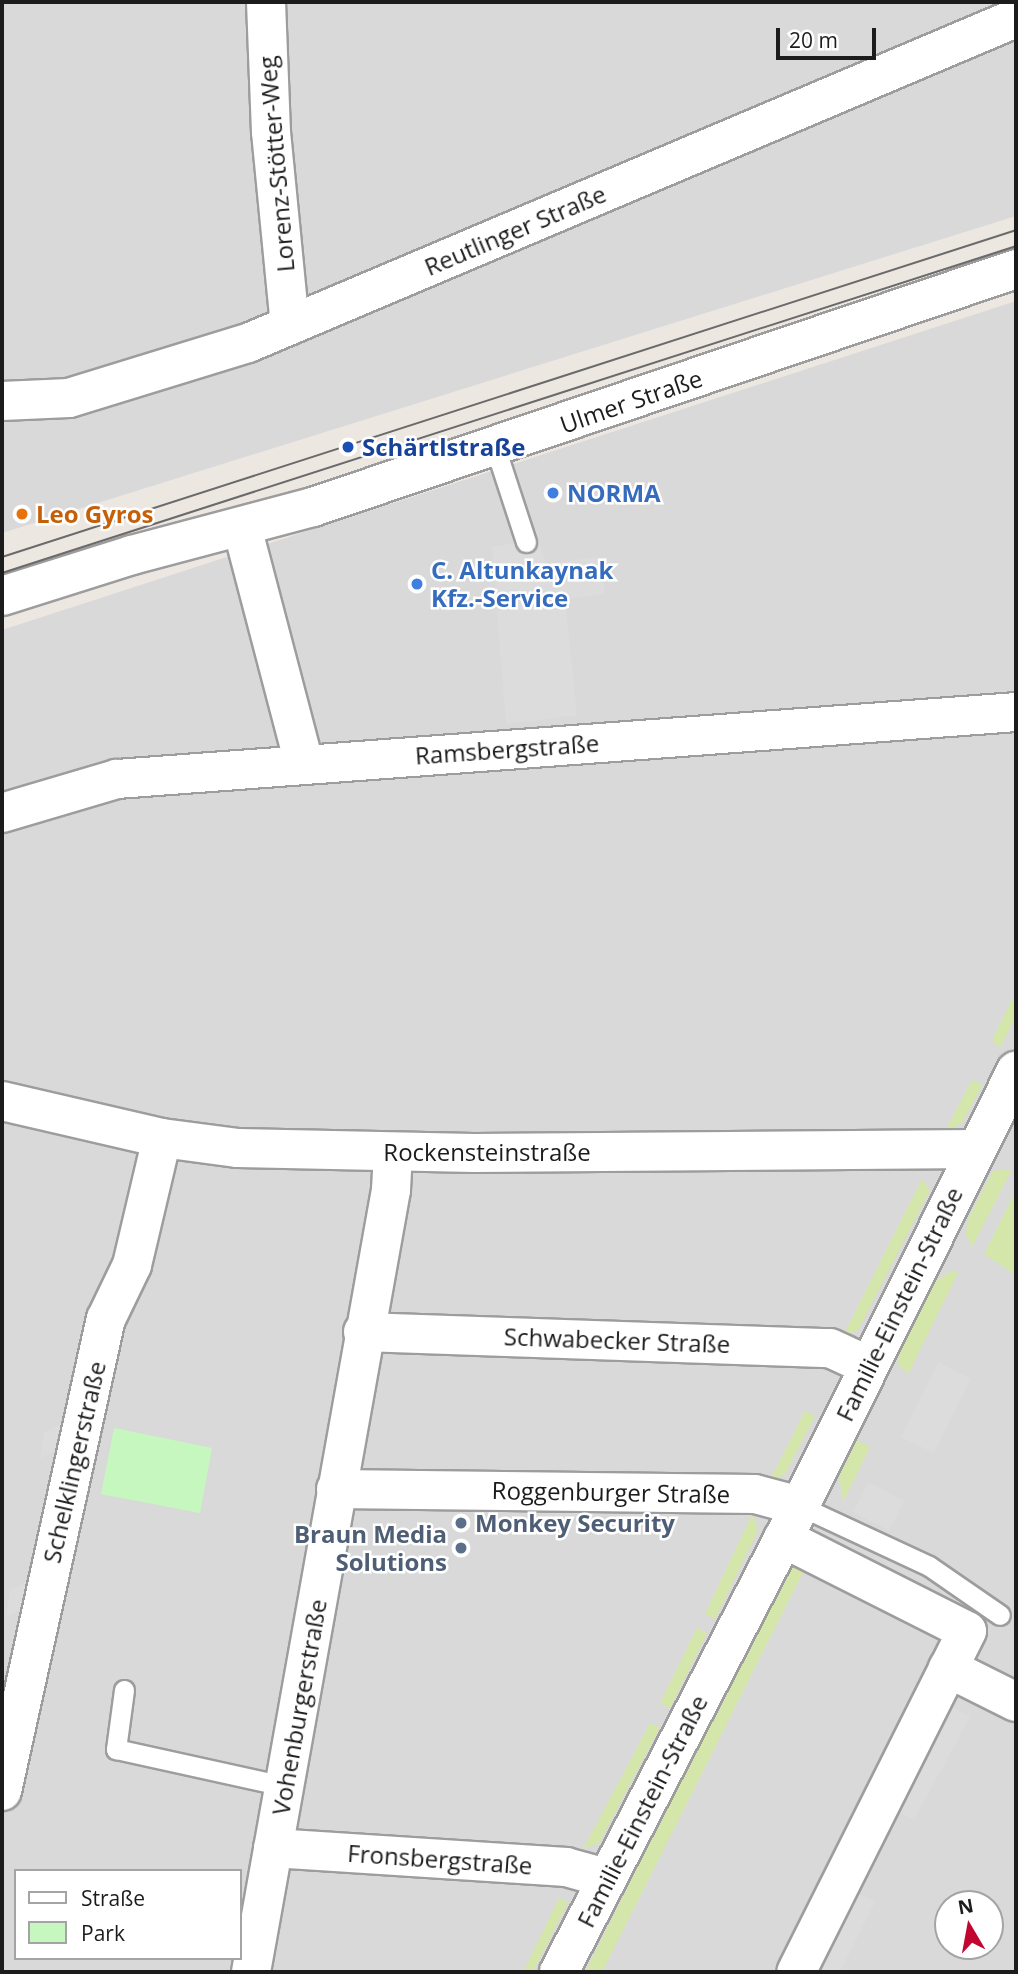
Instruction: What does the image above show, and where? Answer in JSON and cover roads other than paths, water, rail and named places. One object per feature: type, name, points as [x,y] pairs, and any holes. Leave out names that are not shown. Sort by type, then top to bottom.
[{"type":"street","name":"Lorenz-Stötter-Weg","points":[[266,2],[271,132],[290,325]]},
{"type":"street","name":"Reutlinger Straße","points":[[2,401],[69,398],[290,325],[1016,18]]},
{"type":"street","name":"Ulmer Straße","points":[[2,596],[132,555],[242,527],[495,447],[1016,269]]},
{"type":"street","points":[[242,527],[304,764]]},
{"type":"street","name":"Ramsbergstraße","points":[[2,813],[117,779],[1016,712]]},
{"type":"street","name":"Familie-Einstein-Straße","points":[[559,1972],[792,1522],[867,1365],[1016,1071]]},
{"type":"street","name":"Rockensteinstraße","points":[[2,1101],[162,1138],[238,1148],[393,1152],[977,1149]]},
{"type":"street","name":"Schelklingerstraße","points":[[2,1791],[106,1319],[132,1265],[162,1138]]},
{"type":"street","name":"Vohenburgerstraße","points":[[251,1972],[363,1332],[391,1190],[393,1152]]},
{"type":"street","name":"Schwabecker Straße","points":[[363,1332],[830,1348],[867,1365]]},
{"type":"street","name":"Roggenburger Straße","points":[[336,1489],[755,1494],[792,1522]]},
{"type":"street","points":[[792,1522],[967,1631],[796,1972]]},
{"type":"street","points":[[948,1668],[1016,1702]]},
{"type":"street","name":"Fronsbergstraße","points":[[272,1848],[566,1867],[606,1878]]},
{"type":"lane","points":[[495,447],[526,542]]},
{"type":"lane","points":[[792,1522],[929,1566],[1000,1615]]},
{"type":"lane","points":[[124,1690],[116,1749],[284,1786]]},
{"type":"tram line","points":[[2,557],[1016,230]]},
{"type":"tram line","points":[[2,573],[1016,246]]},
{"type":"place","name":"Schärtlstraße","points":[[348,447]]},
{"type":"place","name":"NORMA","points":[[553,493]]},
{"type":"place","name":"Leo Gyros","points":[[22,514]]},
{"type":"place","name":"C. Altunkaynak Kfz.-Service","points":[[417,584]]},
{"type":"place","name":"Monkey Security","points":[[461,1523]]},
{"type":"place","name":"Braun Media Solutions","points":[[461,1548]]}]
